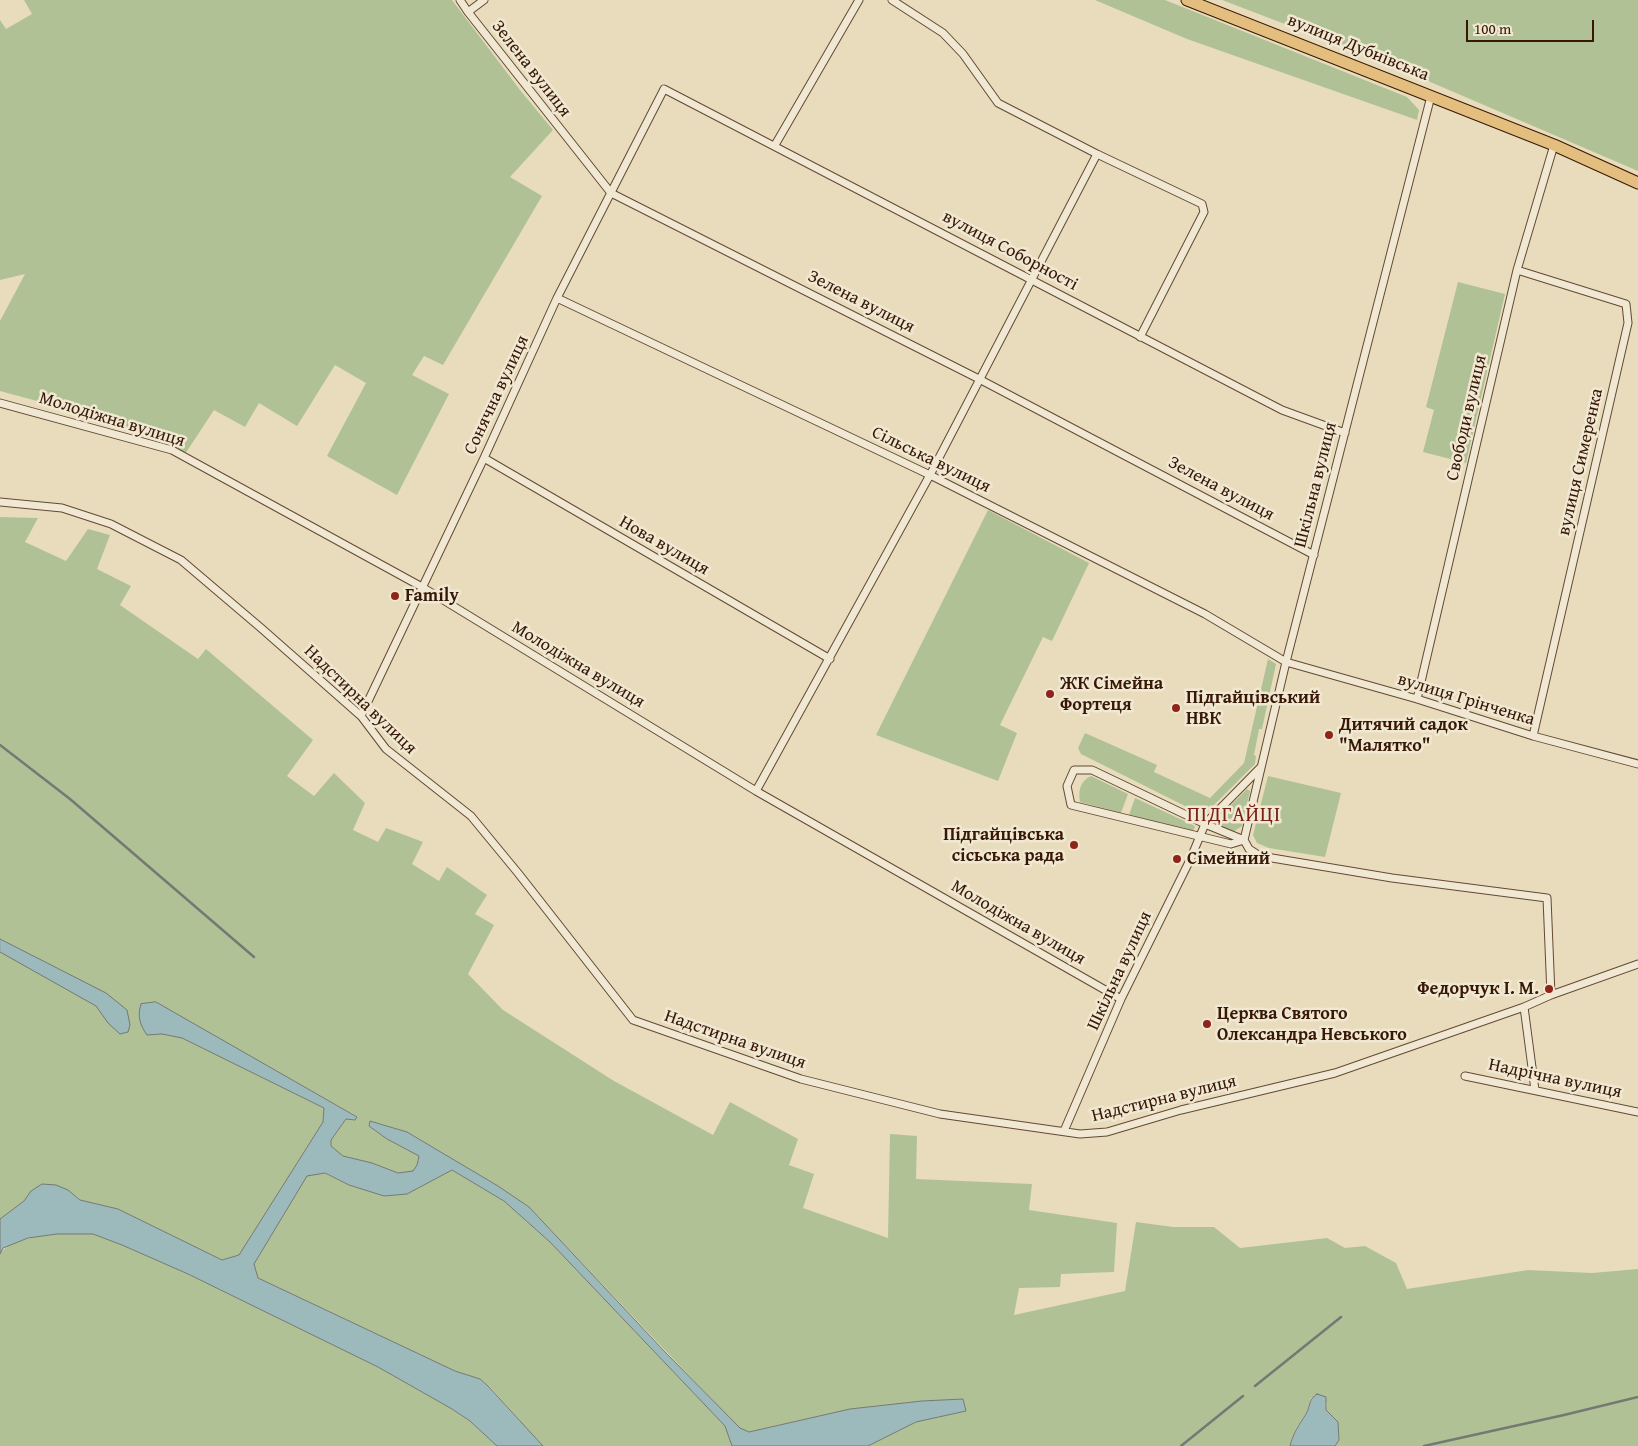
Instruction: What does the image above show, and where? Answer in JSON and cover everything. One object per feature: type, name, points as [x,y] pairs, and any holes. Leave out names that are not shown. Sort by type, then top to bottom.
[{"type":"highway","name":"вулиця Дубнівська","points":[[1187,0],[1431,96],[1554,146],[1638,183]]},
{"type":"street","name":"Зелена вулиця","points":[[460,0],[611,193],[979,379],[1314,555]]},
{"type":"street","points":[[468,12],[484,0]]},
{"type":"street","points":[[775,146],[859,0]]},
{"type":"street","points":[[892,0],[943,32],[963,54],[998,103],[1097,154],[1202,204],[1204,212],[1140,337]]},
{"type":"street","name":"вулиця Соборності","points":[[664,89],[1282,410],[1345,433]]},
{"type":"street","name":"Сонячна вулиця","points":[[361,716],[484,458],[557,298],[664,89]]},
{"type":"street","name":"Шкільна вулиця","points":[[1244,840],[1286,662],[1431,96]]},
{"type":"street","name":"Свободи вулиця","points":[[1417,699],[1517,270],[1554,146]]},
{"type":"street","points":[[756,791],[930,475],[1097,154]]},
{"type":"street","name":"вулиця Симеренка","points":[[1517,270],[1626,304],[1628,323],[1533,736]]},
{"type":"street","name":"Сільська вулиця","points":[[557,298],[930,475],[1205,614],[1286,662]]},
{"type":"street","name":"Молодіжна вулиця","points":[[0,403],[172,450],[422,587],[756,791],[1121,999]]},
{"type":"street","name":"Нова вулиця","points":[[484,458],[830,659]]},
{"type":"street","name":"Надстирна вулиця","points":[[0,502],[62,508],[111,524],[181,560],[361,716],[386,749],[471,816],[633,1020],[802,1079],[940,1114],[1080,1134],[1107,1132],[1181,1110],[1335,1073],[1524,1007],[1551,995],[1638,964]]},
{"type":"street","name":"вулиця Грінченка","points":[[1286,662],[1417,699],[1533,736],[1638,764]]},
{"type":"street","points":[[1205,824],[1262,767]]},
{"type":"street","points":[[1244,840],[1231,844],[1071,805],[1067,786],[1074,770],[1092,770],[1205,824],[1244,840],[1249,849],[1260,856],[1392,878],[1547,898],[1551,995]]},
{"type":"street","name":"Шкільна вулиця","points":[[1064,1131],[1121,999],[1205,824]]},
{"type":"street","points":[[1524,1007],[1535,1090]]},
{"type":"street","name":"Надрічна вулиця","points":[[1465,1076],[1638,1112]]},
{"type":"green space","points":[[24,0],[452,0],[520,90],[553,130],[510,177],[542,196],[443,365],[424,356],[412,375],[449,394],[397,495],[327,456],[366,383],[335,365],[297,426],[259,403],[245,427],[214,410],[185,454],[100,418],[0,391],[0,321],[25,274],[0,280],[0,20],[6,29],[32,14]]},
{"type":"green space","points":[[1095,0],[1165,0],[1407,97],[1419,110],[1417,120],[1187,39]]},
{"type":"green space","points":[[1222,0],[1638,0],[1638,171],[1386,63],[1388,55],[1374,50],[1371,57]]},
{"type":"green space","points":[[1458,282],[1505,294],[1466,463],[1423,452],[1434,410],[1426,407]]},
{"type":"green space","points":[[988,510],[1089,563],[1052,641],[1043,637],[1000,725],[1017,733],[998,781],[876,735]]},
{"type":"green space","points":[[0,517],[38,518],[25,542],[66,561],[88,529],[110,535],[97,569],[131,586],[120,605],[198,659],[206,649],[313,740],[287,776],[314,796],[334,773],[365,803],[353,830],[378,842],[386,828],[423,842],[412,864],[439,881],[447,867],[487,895],[475,914],[494,925],[468,974],[503,1010],[614,1081],[713,1135],[730,1102],[798,1139],[789,1165],[814,1174],[803,1208],[888,1238],[890,1134],[917,1136],[916,1179],[1032,1184],[1029,1210],[1117,1223],[1114,1272],[1061,1274],[1060,1287],[1019,1288],[1014,1315],[1125,1291],[1136,1222],[1173,1227],[1214,1227],[1240,1248],[1327,1238],[1345,1248],[1365,1246],[1396,1263],[1407,1289],[1528,1270],[1592,1273],[1638,1269],[1638,1446],[1335,1446],[1339,1440],[1338,1422],[1326,1410],[1327,1403],[1311,1398],[1306,1413],[1294,1432],[1290,1446],[868,1446],[916,1422],[966,1411],[963,1399],[922,1401],[850,1409],[749,1432],[739,1428],[529,1207],[498,1186],[407,1132],[371,1121],[369,1126],[387,1139],[419,1156],[413,1172],[398,1173],[372,1163],[342,1156],[331,1146],[331,1140],[346,1119],[355,1120],[356,1116],[155,1002],[147,1035],[162,1034],[182,1038],[324,1108],[323,1122],[239,1255],[222,1260],[118,1209],[80,1200],[68,1190],[31,1191],[24,1201],[0,1219]]},
{"type":"green space","points":[[1268,659],[1276,664],[1262,729],[1259,729],[1254,755],[1256,756],[1255,764],[1209,810],[1199,813],[1081,754],[1078,748],[1085,733],[1157,765],[1154,772],[1210,798],[1244,763]]},
{"type":"green space","points":[[1091,776],[1128,794],[1121,813],[1080,802],[1079,794],[1081,787],[1084,781]]},
{"type":"green space","points":[[1268,776],[1341,793],[1325,857],[1269,848],[1257,843],[1253,835]]},
{"type":"green space","points":[[1247,789],[1250,791],[1242,826],[1233,832],[1218,826],[1216,820]]},
{"type":"green space","points":[[1135,798],[1195,826],[1193,832],[1129,815]]},
{"type":"green space","points":[[452,1170],[504,1201],[550,1242],[725,1426],[732,1446],[543,1446],[489,1386],[480,1379],[455,1371],[258,1278],[254,1264],[307,1175],[324,1173],[349,1185],[384,1196],[407,1194]]},
{"type":"green space","points":[[57,1234],[93,1234],[188,1274],[378,1367],[452,1409],[470,1421],[497,1446],[0,1446],[0,1254],[10,1245],[18,1242],[34,1237]]},
{"type":"water","points":[[0,939],[106,993],[127,1010],[130,1025],[128,1032],[120,1034],[108,1023],[96,1006],[0,952]]},
{"type":"water","points":[[156,1002],[357,1117],[355,1120],[346,1119],[331,1140],[331,1146],[343,1156],[372,1163],[398,1173],[413,1171],[419,1156],[387,1139],[369,1126],[370,1121],[407,1132],[498,1186],[529,1207],[665,1352],[740,1428],[749,1432],[850,1409],[922,1401],[963,1399],[966,1411],[916,1422],[868,1446],[732,1446],[725,1426],[550,1242],[504,1201],[452,1170],[407,1194],[384,1196],[349,1185],[325,1173],[307,1176],[254,1264],[258,1278],[455,1371],[480,1379],[543,1446],[497,1446],[470,1421],[452,1409],[378,1367],[188,1274],[93,1234],[57,1234],[28,1238],[3,1248],[0,1254],[0,1219],[24,1201],[31,1191],[42,1184],[56,1185],[68,1190],[80,1200],[118,1209],[222,1260],[239,1255],[323,1122],[324,1108],[182,1038],[162,1034],[147,1035],[140,1020],[141,1004]]},
{"type":"water","points":[[1317,1394],[1326,1397],[1326,1410],[1338,1422],[1339,1440],[1335,1446],[1290,1446],[1311,1401]]},
{"type":"waterway","points":[[0,745],[70,799],[254,957]]},
{"type":"waterway","points":[[1255,1386],[1341,1317]]},
{"type":"waterway","points":[[1181,1446],[1243,1396]]},
{"type":"waterway","points":[[1424,1446],[1638,1397]]},
{"type":"place","name":"Family","points":[[395,596]]},
{"type":"place","name":"ЖК Сімейна Фортеця","points":[[1050,694]]},
{"type":"place","name":"Підгайцівський НВК","points":[[1176,708]]},
{"type":"place","name":"Дитячий садок \"Малятко\"","points":[[1329,735]]},
{"type":"place","name":"Підгайцівська сісьська рада","points":[[1074,845]]},
{"type":"place","name":"Сімейний","points":[[1177,859]]},
{"type":"place","name":"Федорчук І. М.","points":[[1549,989]]},
{"type":"place","name":"Церква Святого Олександра Невського","points":[[1207,1024]]},
{"type":"district","name":"ПІДГАЙЦІ","points":[[1234,816]]}]
